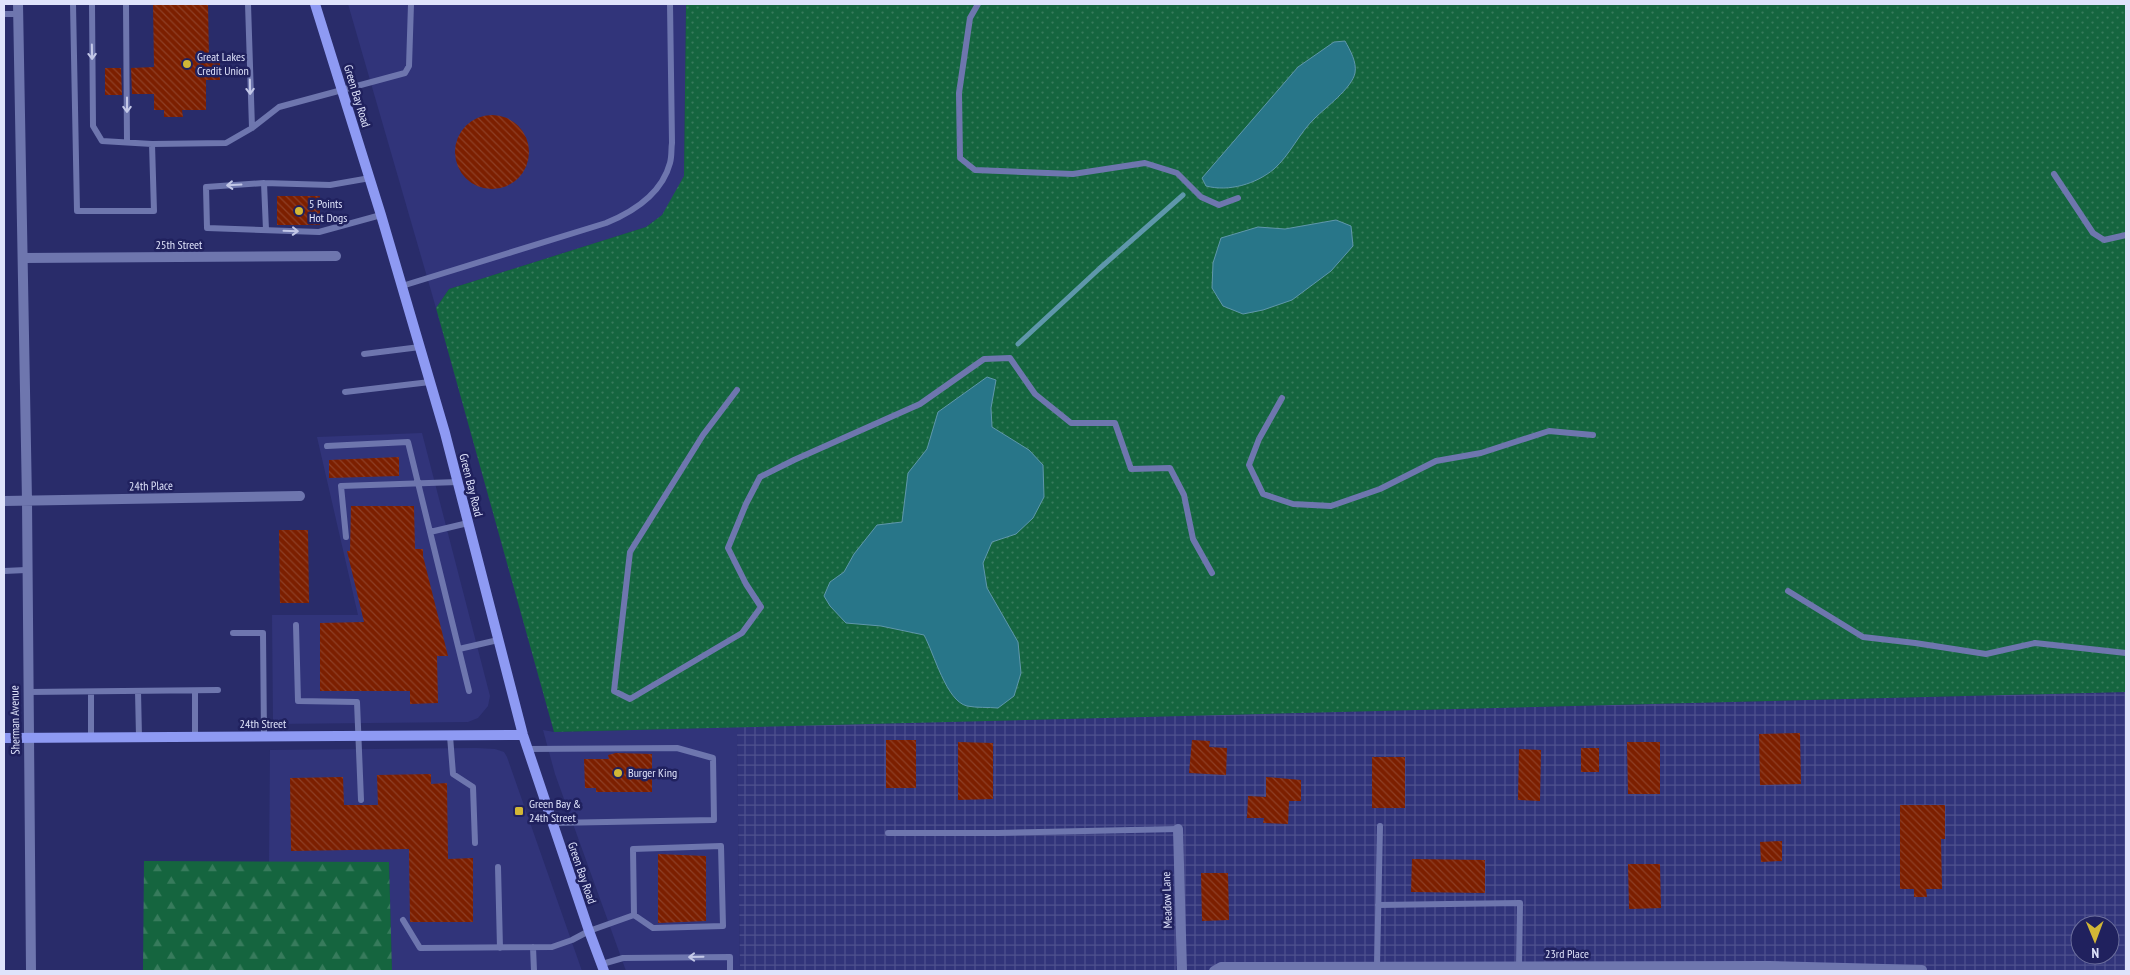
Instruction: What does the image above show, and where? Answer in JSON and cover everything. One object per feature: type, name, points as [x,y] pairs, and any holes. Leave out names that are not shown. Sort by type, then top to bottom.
[{"type":"main road","name":"Green Bay Road","points":[[315,4],[370,178],[430,382],[458,482],[527,750],[603,968]]},
{"type":"main road","name":"24th Street","points":[[4,738],[523,735]]},
{"type":"street","name":"Sherman Avenue","points":[[18,9],[27,501],[26,570],[31,971]]},
{"type":"street","name":"25th Street","points":[[23,258],[336,256]]},
{"type":"street","name":"24th Place","points":[[4,501],[300,496]]},
{"type":"street","name":"Meadow Lane","points":[[1178,829],[1182,971]]},
{"type":"street","name":"23rd Place","points":[[1214,971],[1221,966],[1770,966],[1922,970]]},
{"type":"lane","points":[[73,4],[77,211],[154,211],[152,144]]},
{"type":"lane","points":[[92,4],[93,126],[102,141],[152,144],[226,143],[252,128],[279,107],[405,73],[409,66],[411,4]]},
{"type":"lane","points":[[126,4],[127,142]]},
{"type":"lane","points":[[248,4],[252,128]]},
{"type":"lane","points":[[402,286],[606,223],[631,211],[654,191],[664,177],[670,162],[672,130],[670,4]]},
{"type":"lane","points":[[978,4],[970,18],[959,93],[960,158],[975,170],[1073,174],[1145,163],[1176,173],[1201,197],[1219,205],[1238,198]]},
{"type":"lane","points":[[4,14],[18,9]]},
{"type":"lane","points":[[2054,174],[2093,233],[2104,240],[2126,235]]},
{"type":"lane","points":[[370,178],[330,185],[264,183],[206,186],[207,228],[319,232],[381,215]]},
{"type":"lane","points":[[264,183],[266,230]]},
{"type":"lane","points":[[364,354],[420,347]]},
{"type":"lane","points":[[737,390],[703,435],[630,552],[614,691],[630,698],[742,633],[761,607],[746,584],[728,548],[746,504],[760,478],[794,460],[920,404],[984,359],[1010,358],[1035,394],[1071,423],[1115,424],[1132,469],[1170,468],[1184,495],[1193,539],[1212,573]]},
{"type":"lane","points":[[345,392],[430,382]]},
{"type":"lane","points":[[1282,398],[1259,439],[1250,465],[1263,494],[1293,504],[1331,506],[1380,489],[1436,461],[1481,454],[1549,431],[1593,435]]},
{"type":"lane","points":[[327,446],[408,442],[469,691]]},
{"type":"lane","points":[[346,537],[341,486],[458,482]]},
{"type":"lane","points":[[430,532],[468,523]]},
{"type":"lane","points":[[4,571],[26,570]]},
{"type":"lane","points":[[1788,591],[1863,638],[1915,643],[1986,654],[2035,644],[2126,653]]},
{"type":"lane","points":[[296,625],[298,701],[357,702],[361,800]]},
{"type":"lane","points":[[233,634],[263,633],[264,736]]},
{"type":"lane","points":[[459,649],[498,640]]},
{"type":"lane","points":[[28,692],[218,690]]},
{"type":"lane","points":[[138,691],[139,737]]},
{"type":"lane","points":[[195,691],[195,736]]},
{"type":"lane","points":[[91,692],[91,737]]},
{"type":"lane","points":[[450,736],[454,774],[473,787],[475,843]]},
{"type":"lane","points":[[527,750],[677,748],[713,758],[714,820],[552,823]]},
{"type":"lane","points":[[1377,966],[1380,826]]},
{"type":"lane","points":[[888,833],[998,833],[1178,829]]},
{"type":"lane","points":[[721,846],[723,926],[653,928],[634,915],[633,848],[721,846]]},
{"type":"lane","points":[[498,866],[500,948]]},
{"type":"lane","points":[[1378,905],[1520,903],[1519,966]]},
{"type":"lane","points":[[403,920],[420,948],[533,948],[552,947],[634,915]]},
{"type":"lane","points":[[533,948],[534,971]]},
{"type":"lane","points":[[603,968],[623,958],[730,956],[730,971]]},
{"type":"shaded area","points":[[348,4],[686,4],[684,176],[676,193],[662,215],[646,227],[449,289],[436,308]]},
{"type":"shaded area","points":[[422,433],[490,696],[488,706],[478,718],[468,722],[273,724],[272,615],[358,615],[317,437]]},
{"type":"shaded area","points":[[2126,692],[2126,971],[740,971],[737,727]]},
{"type":"shaded area","points":[[737,727],[740,971],[626,971],[555,774],[543,730],[554,732]]},
{"type":"shaded area","points":[[495,749],[504,752],[507,757],[582,971],[392,971],[389,862],[269,862],[270,750]]},
{"type":"green space","points":[[686,4],[2126,4],[2126,692],[554,732],[436,308],[449,289],[646,227],[662,215],[684,176]]},
{"type":"green space","points":[[144,861],[389,862],[392,971],[143,971]]},
{"type":"water","points":[[1345,41],[1353,56],[1355,65],[1353,79],[1344,91],[1309,124],[1280,163],[1267,174],[1251,183],[1224,188],[1206,186],[1202,178],[1298,67],[1334,42]]},
{"type":"water","points":[[1336,220],[1351,226],[1353,246],[1331,271],[1292,300],[1263,310],[1243,314],[1223,306],[1212,288],[1213,263],[1221,238],[1258,227],[1285,229]]},
{"type":"water","points":[[987,377],[996,380],[991,408],[992,427],[1029,450],[1043,465],[1044,497],[1033,518],[1016,534],[992,542],[983,563],[987,588],[1018,642],[1021,673],[1014,696],[998,708],[971,707],[960,702],[953,695],[941,675],[924,635],[881,626],[846,623],[830,606],[824,596],[830,582],[844,572],[854,554],[877,525],[902,522],[908,473],[927,449],[938,412]]},
{"type":"building","name":"Great Lakes Credit Union","points":[[153,4],[208,4],[209,60],[220,60],[220,80],[206,80],[206,110],[182,110],[183,117],[164,117],[164,110],[154,110],[154,94],[132,94],[131,68],[154,67]]},
{"type":"building","points":[[105,68],[121,68],[122,95],[105,95]]},
{"type":"building","points":[[492,115],[506,118],[518,126],[526,138],[529,152],[526,166],[518,178],[506,186],[492,189],[478,186],[466,178],[458,166],[455,152],[458,138],[466,126],[478,118]]},
{"type":"building","name":"5 Points Hot Dogs","points":[[277,196],[320,196],[320,225],[277,225]]},
{"type":"building","points":[[399,457],[399,476],[329,478],[329,460]]},
{"type":"building","points":[[351,506],[414,506],[415,549],[423,549],[423,556],[448,656],[437,656],[438,703],[410,704],[410,691],[320,691],[320,623],[364,622],[347,551],[350,551]]},
{"type":"building","points":[[279,530],[308,530],[309,603],[280,603]]},
{"type":"building","points":[[1800,733],[1801,784],[1760,785],[1759,734]]},
{"type":"building","points":[[886,740],[916,740],[916,788],[886,788]]},
{"type":"building","points":[[1192,740],[1210,741],[1209,747],[1227,748],[1226,775],[1189,773]]},
{"type":"building","points":[[958,742],[993,743],[993,799],[958,800]]},
{"type":"building","points":[[1627,742],[1660,742],[1660,794],[1628,794]]},
{"type":"building","points":[[1581,748],[1599,748],[1599,772],[1581,772]]},
{"type":"building","points":[[1519,749],[1541,750],[1540,801],[1518,800]]},
{"type":"building","name":"Burger King","points":[[616,753],[652,754],[652,792],[596,792],[596,788],[585,788],[584,759],[609,759],[608,755]]},
{"type":"building","points":[[1372,757],[1405,757],[1405,808],[1372,808]]},
{"type":"building","points":[[431,774],[431,784],[447,783],[448,859],[473,858],[473,922],[410,922],[409,849],[291,851],[290,778],[343,777],[344,805],[378,805],[377,775]]},
{"type":"building","points":[[1266,777],[1301,780],[1301,801],[1289,801],[1288,824],[1263,823],[1264,818],[1247,818],[1248,796],[1266,797]]},
{"type":"building","points":[[1900,805],[1945,805],[1945,839],[1941,839],[1942,889],[1926,889],[1927,897],[1914,897],[1914,889],[1900,889]]},
{"type":"building","points":[[1782,841],[1782,861],[1761,862],[1760,842]]},
{"type":"building","points":[[658,854],[706,856],[706,921],[658,923]]},
{"type":"building","points":[[1412,859],[1485,860],[1485,893],[1411,892]]},
{"type":"building","points":[[1628,864],[1660,864],[1661,908],[1629,909]]},
{"type":"building","points":[[1201,873],[1228,873],[1229,920],[1202,921]]},
{"type":"waterway","points":[[1018,344],[1183,195]]},
{"type":"place","name":"Great Lakes Credit Union","points":[[187,64]]},
{"type":"place","name":"5 Points Hot Dogs","points":[[299,211]]},
{"type":"place","name":"Burger King","points":[[618,773]]},
{"type":"place","name":"Green Bay & 24th Street","points":[[519,811]]}]
